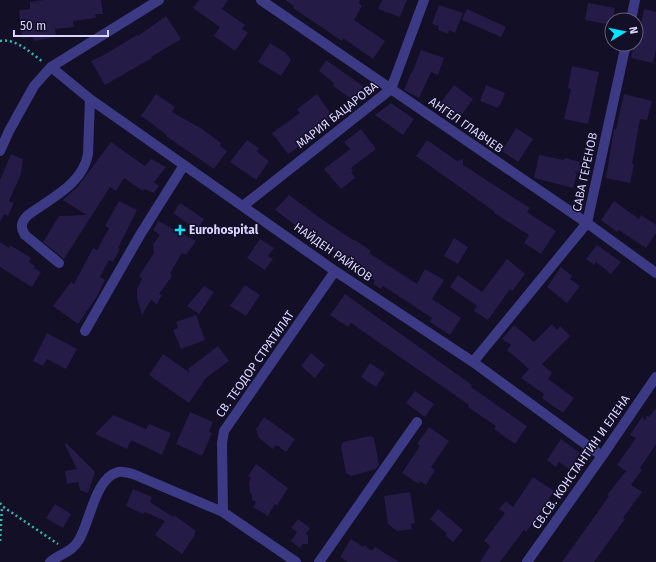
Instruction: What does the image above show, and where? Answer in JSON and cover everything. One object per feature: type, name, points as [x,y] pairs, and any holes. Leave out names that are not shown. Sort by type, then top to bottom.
[{"type":"street","points":[[0,151],[9,131],[34,86],[51,67],[159,0]]},
{"type":"street","name":"АНГЕЛ ГЛАВЧЕВ","points":[[261,0],[587,223],[656,273]]},
{"type":"street","name":"МАРИЯ БАЦАРОВА","points":[[243,206],[391,89],[424,0]]},
{"type":"street","points":[[633,12],[636,0]]},
{"type":"street","name":"САВА ГЕРЕНОВ","points":[[473,362],[587,223],[624,52]]},
{"type":"street","name":"НАЙДЕН РАЙКОВ","points":[[51,67],[90,99],[335,271],[473,362],[602,456]]},
{"type":"street","points":[[59,263],[25,235],[22,229],[22,221],[75,181],[82,171],[87,162],[88,154],[90,99]]},
{"type":"street","points":[[85,331],[140,235],[184,165]]},
{"type":"street","name":"СВ. ТЕОДОР СТРАТИЛАТ","points":[[223,512],[222,443],[224,431],[335,271]]},
{"type":"street","name":"СВ.СВ. КОНСТАНТИН И ЕЛЕНА","points":[[527,562],[656,377]]},
{"type":"street","points":[[319,562],[417,422]]},
{"type":"street","points":[[50,562],[55,558],[69,552],[79,540],[102,484],[109,476],[119,472],[133,474],[223,512],[296,562]]},
{"type":"path","points":[[0,41],[4,40],[15,42],[51,67]]},
{"type":"path","points":[[0,503],[2,506],[69,552]]},
{"type":"path","points":[[0,541],[2,506]]},
{"type":"building","points":[[44,0],[101,0],[103,14],[95,14],[96,18],[73,21],[74,27],[55,29],[56,37],[34,41],[33,37],[22,38],[19,10],[30,9],[30,2]]},
{"type":"building","points":[[199,0],[228,0],[222,9],[245,25],[242,29],[248,33],[235,51],[214,36],[220,27],[193,8]]},
{"type":"building","points":[[285,0],[360,0],[359,3],[362,6],[354,20],[385,41],[373,59],[343,38],[342,41],[293,8],[294,6]]},
{"type":"building","points":[[382,0],[407,0],[400,17],[378,9]]},
{"type":"building","points":[[588,3],[615,8],[614,12],[604,12],[604,24],[585,20]]},
{"type":"building","points":[[439,5],[463,13],[455,33],[449,30],[448,34],[438,30],[439,26],[432,24]]},
{"type":"building","points":[[467,9],[506,27],[501,37],[462,20]]},
{"type":"building","points":[[644,9],[656,12],[656,50],[653,63],[631,58],[632,52],[644,52]]},
{"type":"building","points":[[166,16],[181,39],[151,57],[152,58],[105,85],[91,61],[137,35],[138,36]]},
{"type":"building","points":[[270,43],[286,53],[291,60],[281,76],[258,62]]},
{"type":"building","points":[[421,50],[444,58],[438,75],[431,72],[419,98],[404,90]]},
{"type":"building","points":[[326,60],[363,86],[354,101],[333,86],[334,83],[319,71]]},
{"type":"building","points":[[572,66],[599,72],[588,124],[564,119],[571,89],[568,88]]},
{"type":"building","points":[[454,85],[473,99],[458,120],[438,106]]},
{"type":"building","points":[[486,85],[505,93],[498,108],[480,101]]},
{"type":"building","points":[[156,94],[175,107],[172,112],[202,129],[221,143],[220,146],[227,151],[214,169],[166,136],[167,135],[141,116]]},
{"type":"building","points":[[317,94],[333,117],[302,142],[303,144],[288,154],[272,133],[300,113],[297,109]]},
{"type":"building","points":[[624,94],[652,101],[647,120],[640,119],[630,183],[606,178],[614,129],[616,129]]},
{"type":"building","points":[[391,103],[414,119],[403,135],[375,115]]},
{"type":"building","points":[[516,128],[533,139],[518,162],[502,151]]},
{"type":"building","points":[[361,129],[376,149],[351,168],[353,171],[351,172],[355,178],[341,189],[324,169],[350,149],[344,142]]},
{"type":"building","points":[[247,140],[259,148],[257,152],[269,161],[256,180],[230,162]]},
{"type":"building","points":[[427,140],[457,161],[463,159],[463,165],[530,208],[527,212],[556,231],[541,254],[524,243],[529,235],[494,213],[495,212],[416,156]]},
{"type":"building","points":[[111,142],[145,166],[151,159],[166,167],[154,182],[159,186],[154,193],[144,189],[143,191],[124,178],[116,191],[110,187],[64,259],[43,242],[59,216],[86,215],[63,200],[76,189]]},
{"type":"building","points":[[11,154],[23,159],[21,174],[9,201],[14,203],[8,216],[4,214],[0,222],[0,180]]},
{"type":"building","points":[[539,155],[564,160],[565,158],[580,162],[579,165],[584,166],[583,173],[574,172],[577,174],[573,188],[534,178]]},
{"type":"building","points":[[289,195],[323,220],[371,251],[369,253],[417,284],[425,269],[444,280],[432,299],[461,318],[450,335],[430,322],[432,318],[383,286],[381,289],[373,284],[375,281],[334,250],[333,252],[275,210]]},
{"type":"building","points":[[119,201],[137,210],[118,248],[120,249],[113,262],[109,260],[100,277],[105,280],[96,298],[78,324],[53,306],[71,282],[74,284],[93,248],[97,250],[109,228],[105,226]]},
{"type":"building","points":[[614,201],[639,219],[641,215],[656,225],[656,233],[646,248],[619,230],[617,232],[601,220]]},
{"type":"building","points":[[180,203],[204,219],[197,230],[173,213]]},
{"type":"building","points":[[158,221],[196,241],[186,255],[182,253],[170,273],[172,276],[159,294],[162,295],[157,304],[151,300],[142,315],[137,298],[137,289],[142,279],[139,276],[154,253],[153,244],[160,235],[153,230]]},
{"type":"building","points":[[454,238],[468,247],[458,264],[444,256]]},
{"type":"building","points":[[260,239],[274,248],[268,256],[273,259],[265,270],[247,258]]},
{"type":"building","points":[[0,242],[9,248],[10,245],[31,258],[29,262],[35,266],[34,268],[41,272],[32,287],[0,267]]},
{"type":"building","points":[[597,245],[621,262],[611,274],[596,262],[594,265],[586,259]]},
{"type":"building","points":[[507,259],[525,274],[512,291],[510,289],[488,320],[474,311],[477,306],[450,287],[458,275],[482,292]]},
{"type":"building","points":[[561,267],[572,276],[570,279],[580,286],[567,303],[547,287]]},
{"type":"building","points":[[245,285],[260,295],[246,316],[230,306]]},
{"type":"building","points":[[204,286],[214,292],[199,314],[187,306]]},
{"type":"building","points":[[345,294],[472,385],[471,387],[527,426],[515,444],[494,429],[496,426],[468,407],[469,405],[351,323],[348,327],[330,315]]},
{"type":"building","points":[[196,315],[205,340],[181,349],[173,330],[178,328],[176,322]]},
{"type":"building","points":[[552,324],[557,330],[560,326],[570,336],[542,364],[552,373],[548,379],[574,398],[563,413],[542,398],[544,394],[521,378],[529,369],[507,350],[511,345],[502,339],[514,325],[534,342]]},
{"type":"building","points":[[47,333],[77,349],[66,369],[47,359],[43,366],[33,361]]},
{"type":"building","points":[[218,346],[229,361],[206,378],[189,403],[149,375],[163,354],[190,373],[188,369]]},
{"type":"building","points":[[311,353],[325,365],[315,378],[301,366]]},
{"type":"building","points":[[370,363],[385,373],[376,387],[361,377]]},
{"type":"building","points":[[415,391],[434,404],[425,417],[406,403]]},
{"type":"building","points":[[656,408],[656,444],[640,468],[642,470],[631,485],[642,492],[623,518],[625,519],[594,562],[562,562],[609,496],[607,495],[626,471],[617,465],[636,438],[630,435],[642,417],[645,420],[647,416],[649,417]]},
{"type":"building","points":[[190,412],[213,422],[209,432],[212,433],[202,456],[176,444]]},
{"type":"building","points":[[113,415],[146,429],[149,424],[171,433],[162,455],[131,440],[127,449],[95,434]]},
{"type":"building","points":[[264,417],[295,439],[286,452],[276,445],[273,449],[259,438],[256,429]]},
{"type":"building","points":[[429,427],[449,441],[431,467],[435,470],[426,485],[420,481],[419,484],[402,473],[420,446],[417,444]]},
{"type":"building","points":[[370,436],[374,438],[379,465],[376,469],[351,476],[346,473],[341,447],[343,442]]},
{"type":"building","points":[[561,439],[580,453],[569,469],[559,462],[556,467],[547,460]]},
{"type":"building","points":[[66,443],[95,472],[88,493],[80,490],[78,482],[67,484],[65,471],[77,469],[65,445]]},
{"type":"building","points":[[256,464],[288,488],[277,506],[275,504],[268,516],[253,507],[256,502],[252,500],[249,482],[251,478],[248,476]]},
{"type":"building","points":[[533,477],[554,491],[533,523],[526,532],[524,530],[500,562],[480,562],[490,546],[484,541],[505,513],[499,509],[506,501],[513,507]]},
{"type":"building","points":[[133,489],[152,497],[150,502],[173,517],[174,515],[196,531],[194,534],[195,535],[182,554],[155,535],[165,521],[145,512],[143,514],[126,506]]},
{"type":"building","points":[[410,492],[415,523],[411,524],[412,529],[397,531],[388,524],[384,496]]},
{"type":"building","points":[[55,504],[71,514],[63,528],[46,518]]},
{"type":"building","points":[[438,509],[463,530],[453,542],[445,535],[447,534],[430,519]]},
{"type":"building","points":[[298,519],[310,528],[306,534],[308,535],[308,544],[303,544],[300,548],[291,541],[297,532],[291,528]]},
{"type":"building","points":[[351,539],[363,547],[364,545],[372,551],[375,547],[399,562],[348,562],[340,557]]},
{"type":"place","name":"Eurohospital","points":[[180,230]]}]
